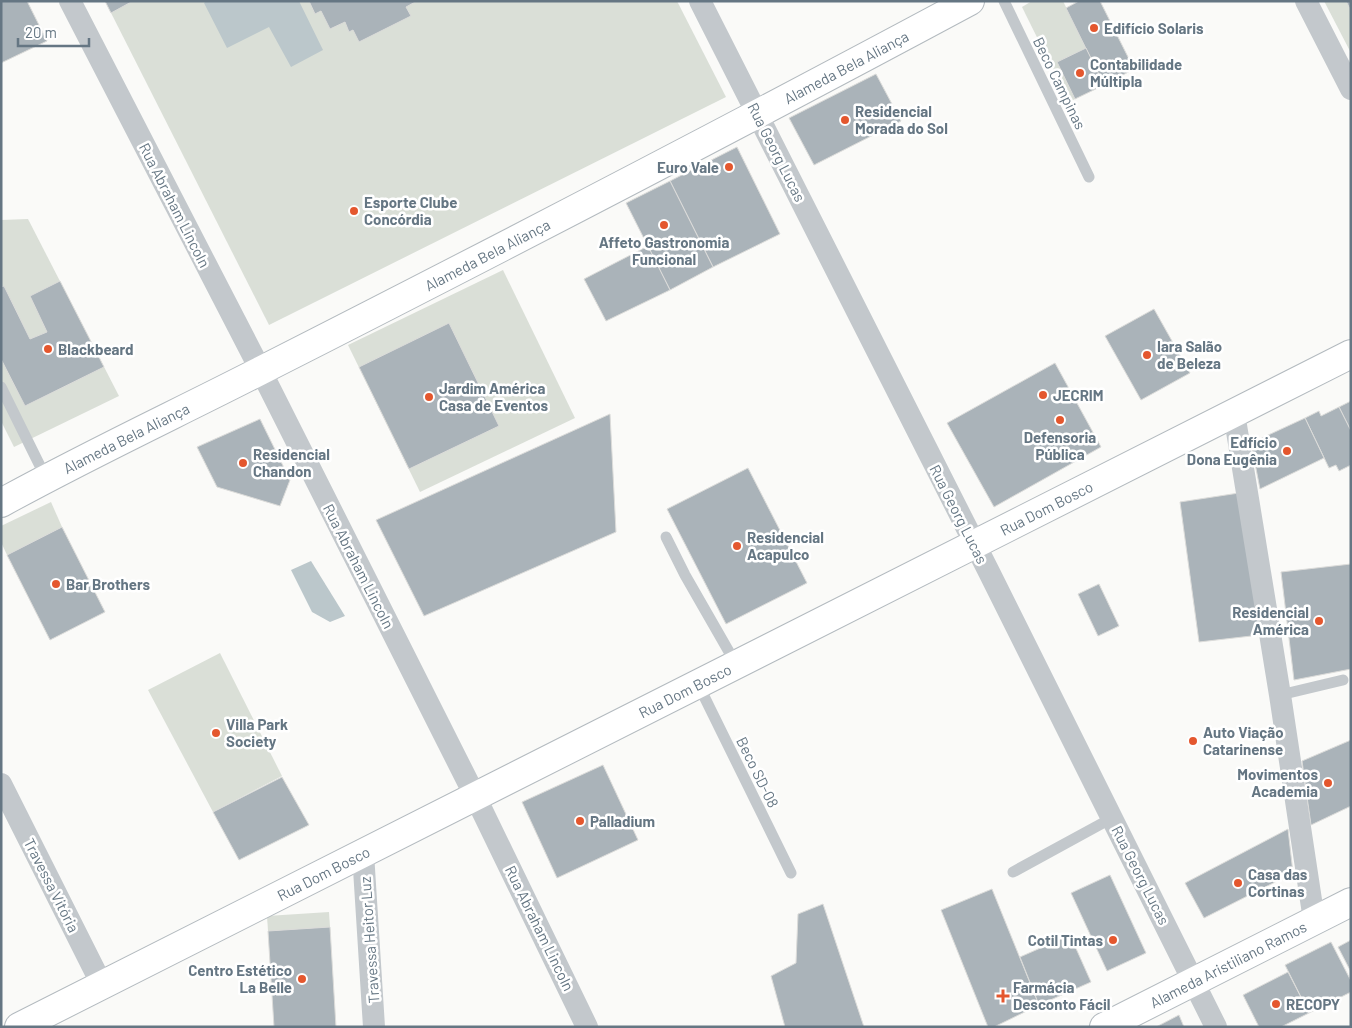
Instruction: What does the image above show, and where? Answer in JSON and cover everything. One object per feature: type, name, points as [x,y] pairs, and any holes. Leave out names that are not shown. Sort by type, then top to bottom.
[{"type":"street","name":"Rua Abraham Lincoln","points":[[70,1],[261,371],[475,796],[587,1027]]},
{"type":"street","name":"Rua Georg Lucas","points":[[700,1],[1216,1027]]},
{"type":"street","name":"Alameda Bela Aliança","points":[[1,503],[46,478],[261,371],[758,115],[970,1]]},
{"type":"street","points":[[1306,1],[1349,83]]},
{"type":"street","name":"Rua Dom Bosco","points":[[19,1027],[1351,354]]},
{"type":"street","points":[[1234,413],[1314,920]]},
{"type":"street","name":"Travessa Vitória","points":[[1,784],[102,985]]},
{"type":"street","name":"Travessa Heitor Luz","points":[[363,853],[374,1027]]},
{"type":"street","name":"Alameda Aristiliano Ramos","points":[[1104,1027],[1351,902]]},
{"type":"lane","name":"Beco Campinas","points":[[1004,1],[1089,177]]},
{"type":"lane","points":[[1,387],[46,478]]},
{"type":"lane","points":[[666,537],[736,665]]},
{"type":"lane","points":[[1280,695],[1343,680]]},
{"type":"lane","name":"Beco SD-08","points":[[698,684],[790,873]]},
{"type":"lane","points":[[1013,872],[1112,818]]},
{"type":"shaded area","name":"Esporte Clube Concórdia","points":[[105,1],[677,1],[726,97],[269,325]]},
{"type":"shaded area","points":[[206,1],[299,1],[323,50],[291,67],[269,27],[227,48],[204,3]]},
{"type":"shaded area","points":[[1032,1],[1063,1],[1104,85],[1069,102],[1022,7]]},
{"type":"shaded area","points":[[1324,1],[1351,1],[1351,53]]},
{"type":"shaded area","points":[[28,219],[119,396],[14,447],[1,421],[1,220]]},
{"type":"shaded area","points":[[503,270],[575,418],[420,492],[348,345]]},
{"type":"shaded area","points":[[51,502],[62,527],[7,555],[1,542],[1,526]]},
{"type":"shaded area","points":[[311,561],[345,616],[330,622],[312,612],[291,570]]},
{"type":"shaded area","name":"Villa Park Society","points":[[220,653],[282,776],[213,812],[148,690]]},
{"type":"shaded area","points":[[329,912],[330,927],[268,931],[267,916]]},
{"type":"building","points":[[1,1],[27,1],[47,41],[1,63]]},
{"type":"building","points":[[105,1],[133,1],[111,13]]},
{"type":"building","points":[[309,1],[417,1],[406,7],[411,16],[359,42],[353,30],[349,32],[345,22],[330,29],[321,11],[315,14]]},
{"type":"building","name":"Edifício Solaris","points":[[1079,1],[1100,1],[1134,69],[1104,85],[1066,8]]},
{"type":"building","points":[[1346,1],[1351,1],[1351,11]]},
{"type":"building","name":"Contabilidade Múltipla","points":[[1086,48],[1104,85],[1075,99],[1057,62]]},
{"type":"building","name":"Residencial Morada do Sol","points":[[876,74],[901,121],[814,165],[789,118]]},
{"type":"building","points":[[737,147],[780,234],[713,267],[670,181]]},
{"type":"building","name":"Affeto Gastronomia Funcional","points":[[670,181],[713,267],[670,290],[626,203]]},
{"type":"building","points":[[648,246],[670,290],[606,321],[584,279]]},
{"type":"building","name":"Blackbeard","points":[[60,281],[104,367],[25,406],[1,359],[1,287],[4,286],[30,339],[47,332],[30,296]]},
{"type":"building","name":"Iara Salão de Beleza","points":[[1154,309],[1190,373],[1141,400],[1105,336]]},
{"type":"building","name":"Jardim América Casa de Eventos","points":[[449,323],[499,426],[409,469],[359,367]]},
{"type":"building","points":[[1055,363],[1101,447],[994,507],[947,423]]},
{"type":"building","points":[[1351,401],[1351,431],[1339,407]]},
{"type":"building","points":[[1339,407],[1351,431],[1351,465],[1339,471],[1336,465],[1329,468],[1305,418],[1319,411],[1321,416]]},
{"type":"building","points":[[610,414],[616,532],[424,616],[376,520]]},
{"type":"building","name":"Edfício Dona Eugênia","points":[[1305,418],[1324,458],[1260,489],[1251,443]]},
{"type":"building","name":"Residencial Chandon","points":[[260,419],[290,480],[280,506],[217,487],[197,447]]},
{"type":"building","name":"Residencial Acapulco","points":[[748,468],[807,583],[726,624],[667,509]]},
{"type":"building","points":[[1239,493],[1260,635],[1199,642],[1180,502]]},
{"type":"building","name":"Bar Brothers","points":[[62,527],[105,612],[50,640],[7,555]]},
{"type":"building","name":"Residencial América","points":[[1351,564],[1351,669],[1294,680],[1281,572]]},
{"type":"building","points":[[1099,584],[1119,626],[1098,636],[1078,594]]},
{"type":"building","name":"Movimentos Academia","points":[[1351,740],[1351,806],[1311,825],[1302,761]]},
{"type":"building","name":"Palladium","points":[[603,765],[638,840],[557,878],[522,802]]},
{"type":"building","points":[[282,777],[309,825],[239,860],[213,812]]},
{"type":"building","points":[[1288,829],[1293,873],[1204,918],[1185,883]]},
{"type":"building","points":[[1110,875],[1146,953],[1107,971],[1071,893]]},
{"type":"building","points":[[992,889],[1039,1005],[994,1027],[988,1027],[941,910]]},
{"type":"building","points":[[823,904],[864,1027],[785,1027],[771,976],[796,963],[798,914]]},
{"type":"building","name":"Centro Estético La Belle","points":[[330,927],[336,1027],[274,1027],[268,931]]},
{"type":"building","points":[[1070,935],[1091,982],[1039,1005],[1020,957]]},
{"type":"building","points":[[1351,940],[1351,972],[1338,947]]},
{"type":"building","points":[[1331,942],[1351,981],[1351,992],[1309,1013],[1285,965]]},
{"type":"building","name":"RECOPY","points":[[1288,972],[1309,1013],[1281,1027],[1259,1027],[1243,995]]},
{"type":"building","points":[[1179,1015],[1184,1027],[1156,1027]]},
{"type":"place","name":"Edifício Solaris","points":[[1094,28]]},
{"type":"place","name":"Contabilidade Múltipla","points":[[1080,73]]},
{"type":"place","name":"Residencial Morada do Sol","points":[[845,120]]},
{"type":"place","name":"Euro Vale","points":[[729,167]]},
{"type":"place","name":"Esporte Clube Concórdia","points":[[354,211]]},
{"type":"place","name":"Affeto Gastronomia Funcional","points":[[664,225]]},
{"type":"place","name":"Blackbeard","points":[[48,349]]},
{"type":"place","name":"Iara Salão de Beleza","points":[[1147,355]]},
{"type":"place","name":"JECRIM","points":[[1043,395]]},
{"type":"place","name":"Jardim América Casa de Eventos","points":[[429,397]]},
{"type":"place","name":"Defensoria Pública","points":[[1060,420]]},
{"type":"place","name":"Edfício Dona Eugênia","points":[[1287,451]]},
{"type":"place","name":"Residencial Chandon","points":[[243,463]]},
{"type":"place","name":"Residencial Acapulco","points":[[737,546]]},
{"type":"place","name":"Bar Brothers","points":[[56,584]]},
{"type":"place","name":"Residencial América","points":[[1319,621]]},
{"type":"place","name":"Villa Park Society","points":[[216,733]]},
{"type":"place","name":"Auto Viação Catarinense","points":[[1193,741]]},
{"type":"place","name":"Movimentos Academia","points":[[1328,783]]},
{"type":"place","name":"Palladium","points":[[580,821]]},
{"type":"place","name":"Casa das Cortinas","points":[[1238,883]]},
{"type":"place","name":"Cotil Tintas","points":[[1113,940]]},
{"type":"place","name":"Centro Estético La Belle","points":[[302,979]]},
{"type":"place","name":"Farmácia Desconto Fácil","points":[[1003,996]]},
{"type":"place","name":"RECOPY","points":[[1276,1004]]}]
